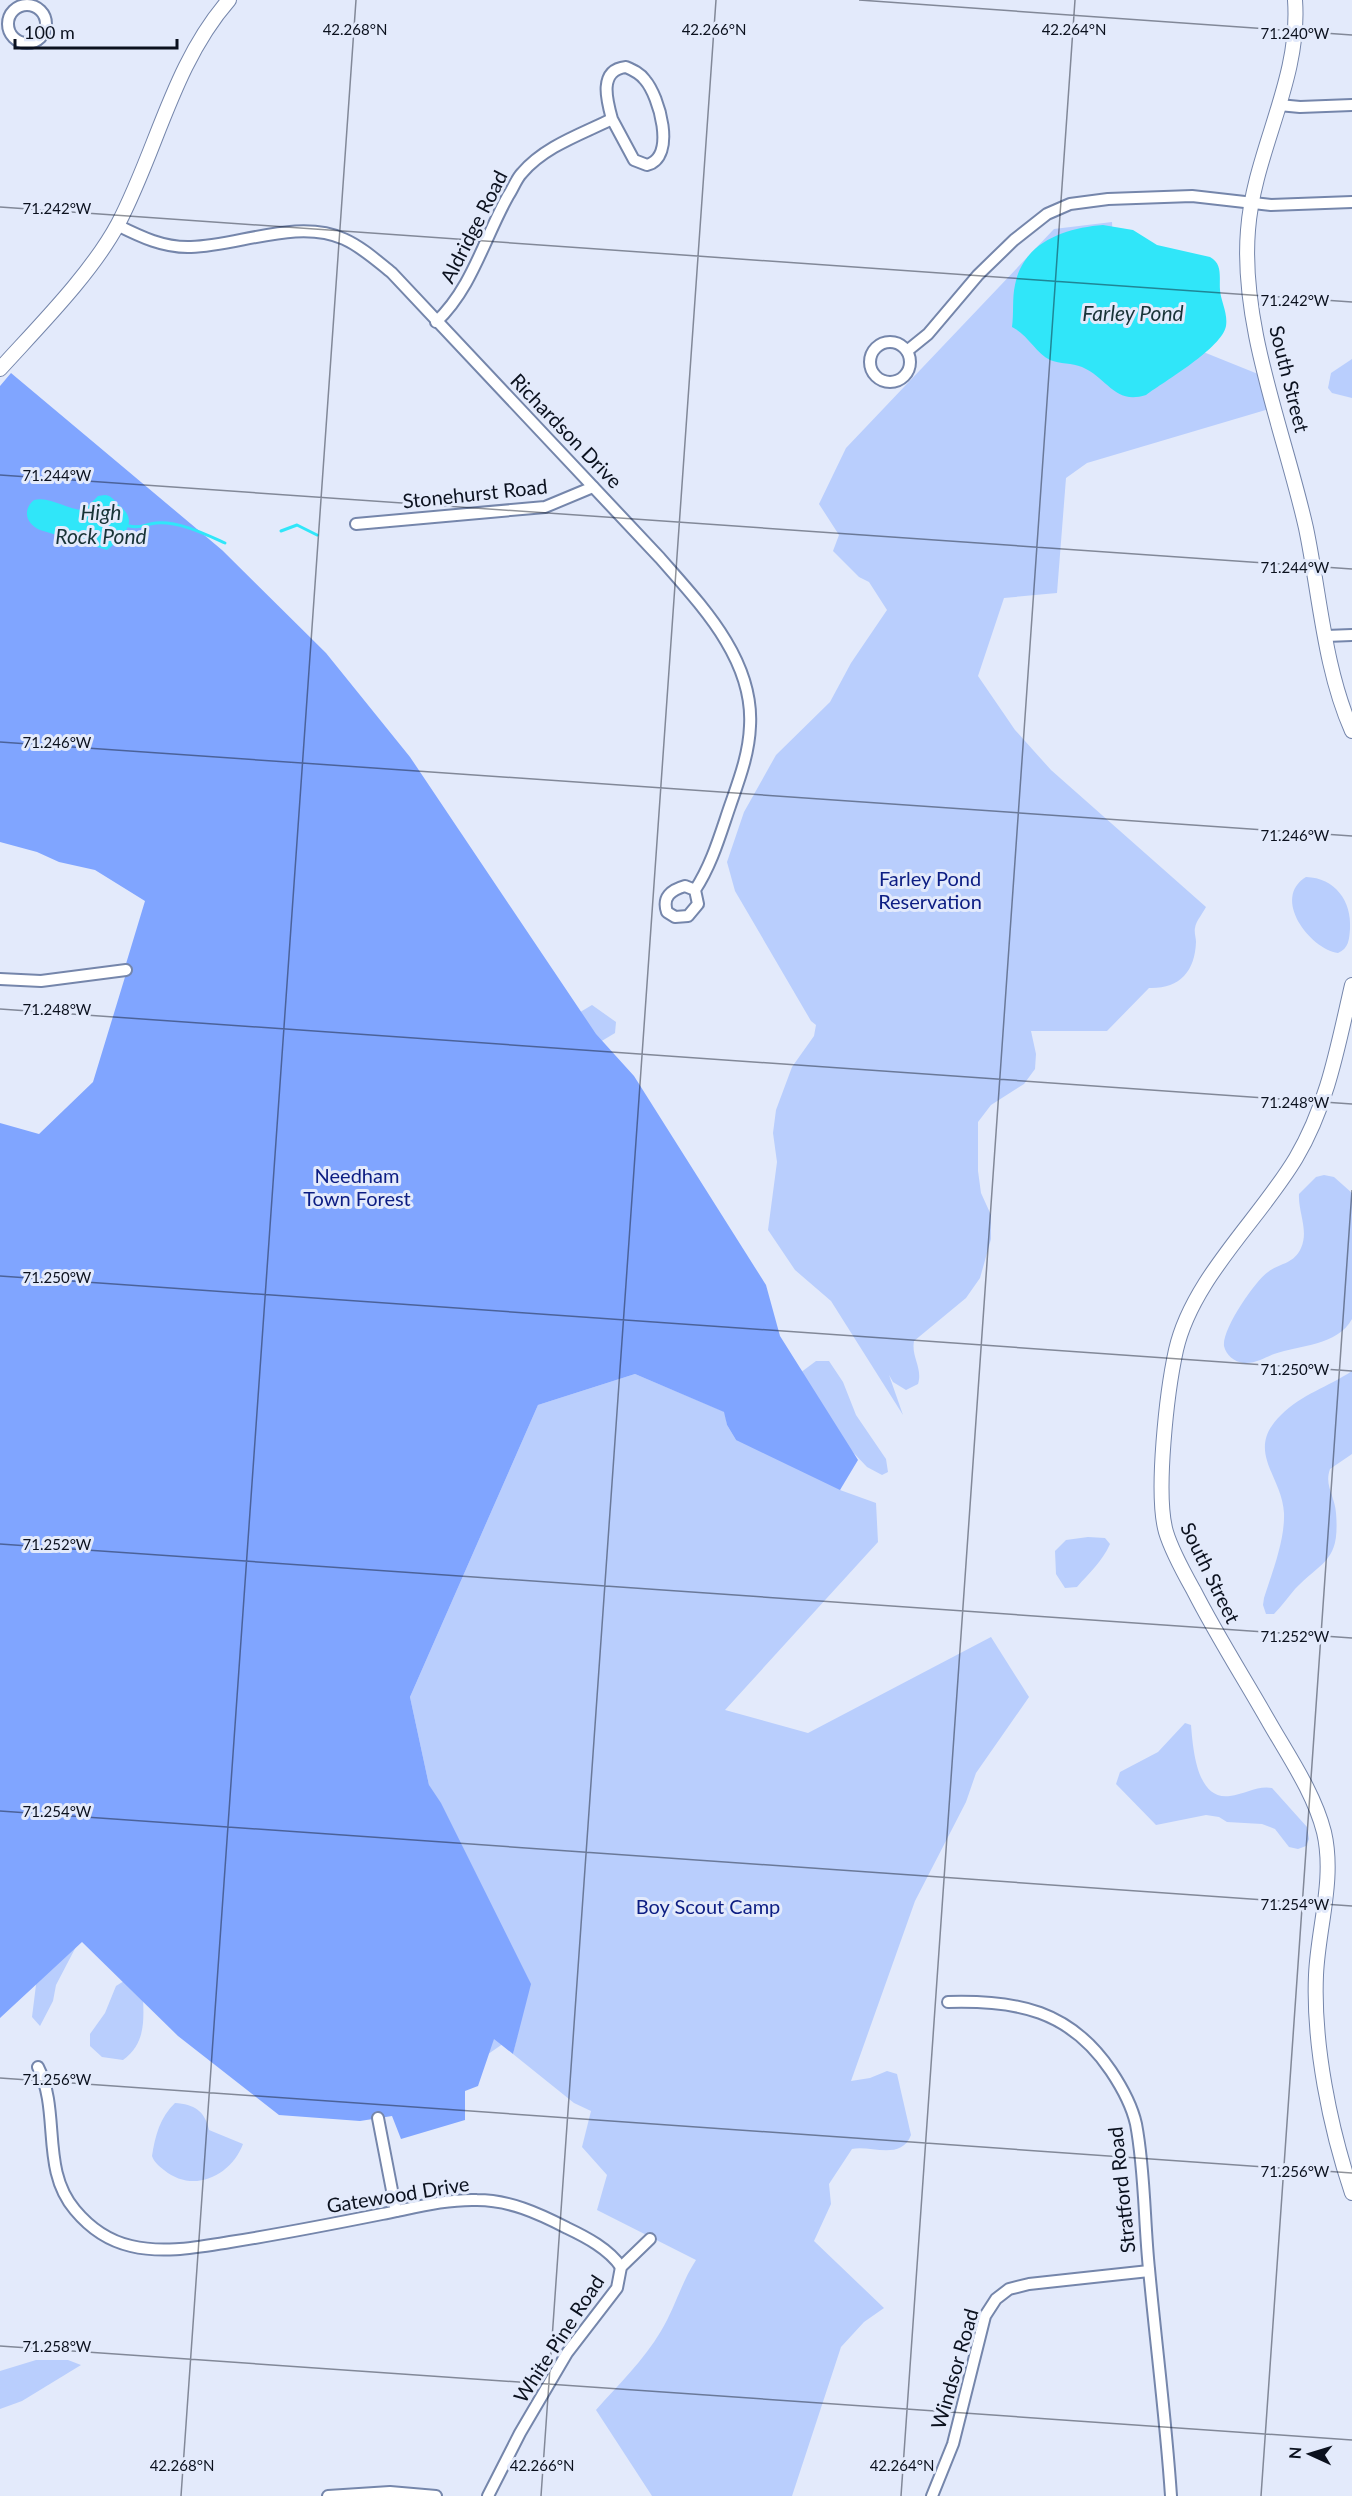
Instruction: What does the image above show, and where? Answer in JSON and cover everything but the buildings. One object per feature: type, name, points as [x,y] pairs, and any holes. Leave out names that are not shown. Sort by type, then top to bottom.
[{"type":"street","points":[[0,369],[100,251],[117,225],[193,48],[229,0]]},
{"type":"street","name":"South Street","points":[[1295,0],[1294,43],[1251,202],[1247,258],[1251,307],[1270,393],[1304,519],[1335,682],[1352,731]]},
{"type":"street","points":[[626,67],[637,71],[650,86],[662,119],[662,149],[658,159],[647,165],[634,160],[612,119],[605,88],[610,75],[616,69],[626,67]]},
{"type":"street","points":[[1279,105],[1303,107],[1352,105]]},
{"type":"street","name":"Aldridge Road","points":[[436,322],[453,306],[463,289],[499,213],[522,173],[573,136],[612,119]]},
{"type":"street","points":[[907,351],[928,334],[978,275],[1014,240],[1047,214],[1070,204],[1108,199],[1192,196],[1295,205],[1352,202]]},
{"type":"street","name":"Richardson Drive","points":[[117,225],[166,246],[191,247],[289,231],[343,238],[392,273],[700,604],[725,640],[745,682],[751,724],[747,754],[709,866],[695,890]]},
{"type":"street","name":"Stonehurst Road","points":[[356,524],[545,507],[593,487]]},
{"type":"street","points":[[1326,636],[1352,635]]},
{"type":"street","points":[[0,978],[50,980],[126,970]]},
{"type":"street","name":"South Street","points":[[1352,985],[1328,1090],[1311,1130],[1295,1160],[1197,1299],[1179,1339],[1168,1400],[1161,1498],[1166,1532],[1183,1570],[1298,1773],[1322,1825],[1328,1867],[1316,1973],[1316,2014],[1334,2130],[1352,2193]]},
{"type":"street","name":"Stratford Road","points":[[948,2002],[996,2002],[1035,2010],[1076,2032],[1099,2054],[1115,2078],[1136,2123],[1170,2496]]},
{"type":"street","name":"Gatewood Drive","points":[[38,2067],[47,2091],[56,2171],[68,2202],[101,2234],[132,2246],[160,2250],[200,2247],[456,2200],[508,2204],[570,2229],[593,2242],[621,2267]]},
{"type":"street","points":[[378,2118],[396,2211]]},
{"type":"street","name":"White Pine Road","points":[[488,2496],[520,2433],[561,2363],[617,2288],[621,2267],[650,2239]]},
{"type":"street","name":"Windsor Road","points":[[933,2496],[953,2444],[985,2316],[996,2299],[1009,2289],[1029,2284],[1149,2271]]},
{"type":"street","points":[[327,2496],[390,2492],[436,2496]]},
{"type":"green space","name":"Farley Pond Reservation","points":[[1112,222],[1113,240],[1191,347],[1258,374],[1269,409],[1087,463],[1066,478],[1057,593],[1004,598],[978,676],[1015,730],[1051,770],[1206,907],[1196,925],[1195,953],[1189,970],[1177,982],[1160,988],[1149,988],[1107,1031],[1031,1031],[1036,1054],[1035,1069],[1024,1084],[991,1105],[978,1122],[978,1171],[981,1193],[991,1215],[991,1239],[980,1278],[966,1298],[914,1341],[919,1373],[918,1384],[906,1390],[893,1382],[889,1375],[903,1415],[831,1301],[795,1270],[768,1230],[777,1162],[773,1133],[776,1110],[792,1067],[814,1036],[816,1025],[811,1021],[735,891],[727,862],[744,812],[776,755],[830,702],[851,663],[887,610],[869,582],[859,577],[833,551],[839,535],[819,504],[846,448],[1054,229]]},
{"type":"green space","points":[[1352,359],[1352,398],[1332,393],[1328,388],[1331,373]]},
{"type":"green space","name":"Needham Town Forest","points":[[11,373],[222,550],[326,653],[410,757],[596,1034],[634,1076],[766,1285],[780,1336],[858,1460],[840,1490],[736,1440],[727,1425],[724,1412],[635,1374],[538,1405],[410,1697],[429,1785],[441,1803],[531,1984],[513,2054],[494,2039],[478,2086],[465,2091],[465,2120],[401,2139],[392,2116],[360,2121],[279,2115],[178,2036],[82,1942],[0,2018],[0,1123],[39,1134],[93,1082],[145,901],[95,870],[59,862],[37,852],[0,842],[0,386]]},
{"type":"green space","points":[[1306,877],[1325,882],[1340,893],[1345,901],[1350,919],[1349,937],[1346,946],[1338,953],[1316,942],[1298,921],[1293,909],[1292,897],[1296,886]]},
{"type":"green space","points":[[592,1005],[616,1022],[615,1033],[600,1042],[577,1014]]},
{"type":"green space","points":[[1324,1175],[1334,1177],[1352,1193],[1352,1319],[1337,1335],[1328,1340],[1274,1354],[1252,1363],[1234,1360],[1224,1346],[1228,1329],[1240,1306],[1262,1277],[1291,1260],[1298,1253],[1304,1234],[1299,1194],[1316,1177]]},
{"type":"green space","name":"Boy Scout Camp","points":[[816,1361],[829,1361],[843,1382],[856,1415],[886,1459],[888,1472],[882,1475],[867,1467],[847,1446],[840,1490],[876,1503],[878,1542],[725,1710],[808,1733],[991,1637],[1029,1697],[976,1773],[966,1802],[915,1901],[851,2081],[870,2078],[887,2071],[897,2074],[911,2135],[900,2148],[893,2150],[852,2149],[829,2184],[831,2204],[814,2241],[884,2308],[864,2322],[841,2347],[792,2496],[652,2496],[596,2410],[654,2342],[696,2260],[597,2210],[607,2175],[582,2147],[591,2111],[574,2103],[513,2054],[521,2019],[510,2039],[478,2061],[429,1785],[410,1697],[538,1405],[635,1374],[725,1412],[727,1425],[736,1440],[800,1373]]},
{"type":"green space","points":[[1352,1371],[1352,1454],[1330,1469],[1328,1475],[1337,1529],[1332,1551],[1274,1614],[1266,1614],[1263,1605],[1264,1598],[1280,1545],[1284,1523],[1282,1499],[1265,1452],[1270,1428],[1281,1415],[1306,1396]]},
{"type":"green space","points":[[1088,1537],[1105,1538],[1110,1544],[1099,1562],[1077,1587],[1065,1588],[1056,1574],[1055,1551],[1066,1540]]},
{"type":"green space","points":[[1185,1723],[1191,1725],[1198,1771],[1210,1790],[1219,1795],[1230,1796],[1267,1787],[1272,1788],[1307,1827],[1309,1839],[1306,1846],[1298,1849],[1289,1847],[1275,1829],[1262,1824],[1227,1822],[1219,1817],[1206,1815],[1156,1825],[1116,1784],[1120,1772],[1158,1752]]},
{"type":"green space","points":[[0,1903],[80,1939],[56,1985],[53,2001],[40,2026],[32,2017],[36,1985]]},
{"type":"green space","points":[[124,1981],[143,1997],[142,2032],[136,2047],[123,2060],[102,2057],[90,2046],[90,2034],[105,2013],[116,1986]]},
{"type":"green space","points":[[175,2103],[188,2105],[198,2110],[205,2118],[209,2130],[243,2144],[230,2165],[220,2173],[199,2181],[187,2181],[164,2170],[154,2160],[152,2156],[159,2127]]},
{"type":"green space","points":[[36,2360],[68,2360],[81,2365],[22,2401],[0,2409],[0,2371]]},
{"type":"water","name":"Farley Pond","points":[[1103,225],[1133,230],[1157,245],[1210,257],[1219,267],[1226,321],[1222,335],[1204,354],[1146,395],[1126,396],[1112,389],[1082,367],[1050,360],[1012,327],[1015,285],[1027,258],[1036,248],[1061,234]]},
{"type":"water","name":"High Rock Pond","points":[[105,495],[114,500],[129,519],[123,535],[107,550],[40,530],[31,524],[27,516],[28,508],[34,500],[46,500],[84,510],[98,496]]},
{"type":"waterway","points":[[129,526],[174,524],[225,543]]},
{"type":"waterway","points":[[281,531],[297,525],[317,535]]}]
